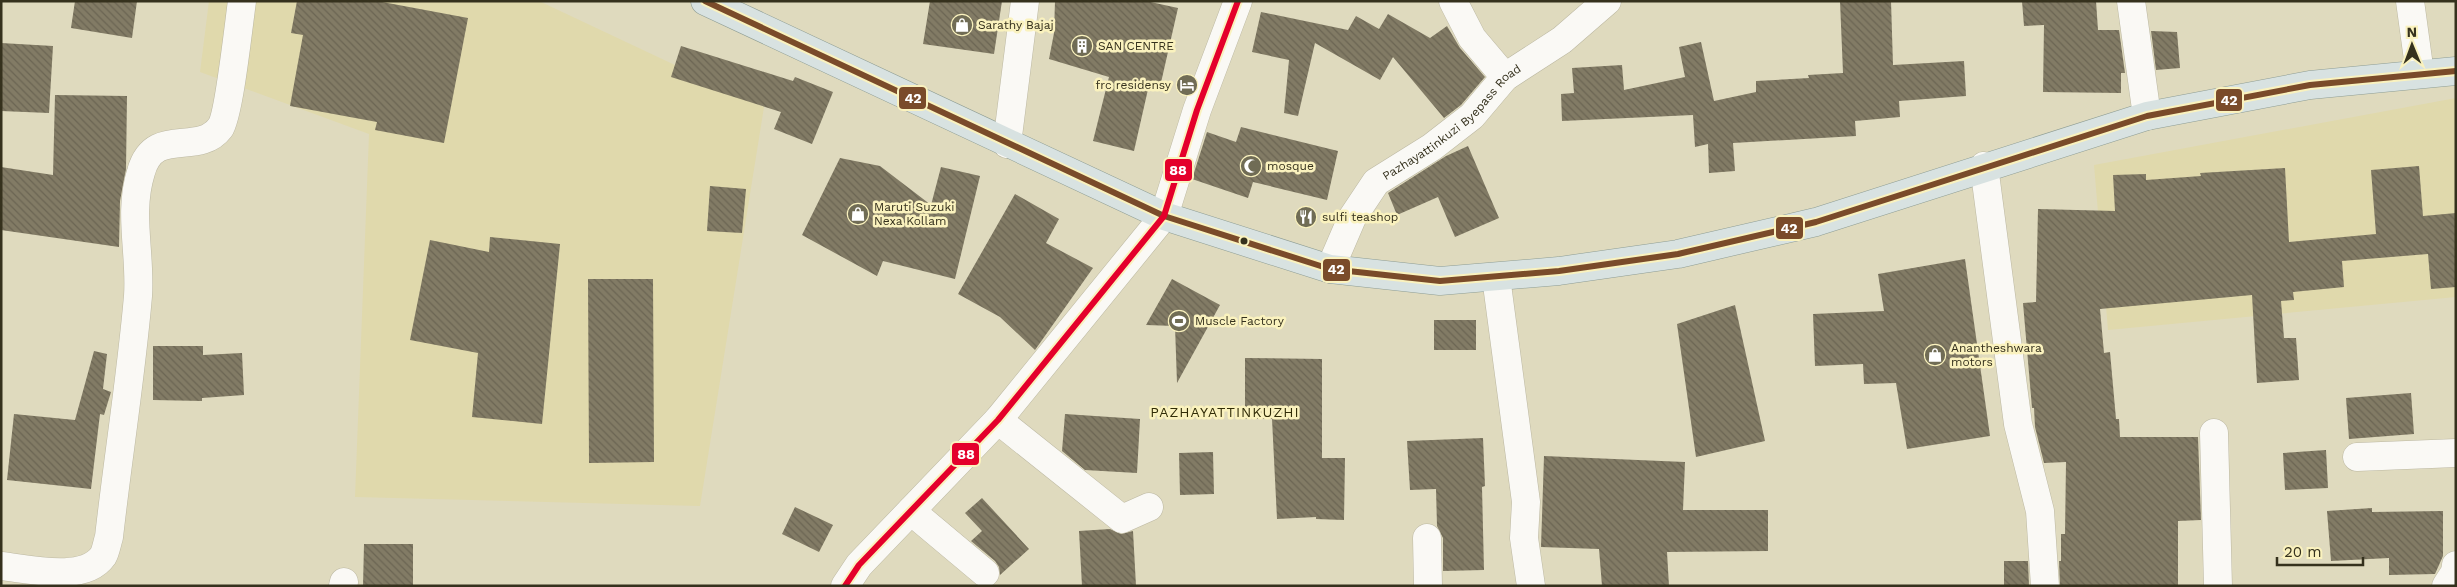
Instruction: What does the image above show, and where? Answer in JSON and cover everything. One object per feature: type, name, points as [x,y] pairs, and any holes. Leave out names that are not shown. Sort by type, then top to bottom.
[{"type":"main road","points":[[705,1],[1164,216],[1330,269],[1440,281],[1559,271],[1678,254],[1816,222],[1984,166],[2146,116],[2310,85],[2456,71]]},
{"type":"street","points":[[1,566],[55,573],[87,569],[104,555],[109,537],[138,294],[134,214],[141,171],[151,152],[170,142],[208,139],[221,127],[226,107],[242,1]]},
{"type":"street","points":[[1007,144],[1026,1]]},
{"type":"street","points":[[846,586],[859,565],[998,420],[1164,216],[1197,110],[1238,1]]},
{"type":"street","points":[[1453,1],[1472,38],[1505,77]]},
{"type":"street","name":"Pazhayattinkuzi Byepass Road","points":[[1330,269],[1352,218],[1376,182],[1432,147],[1472,116],[1505,77],[1562,40],[1607,1]]},
{"type":"street","points":[[2131,1],[2146,116]]},
{"type":"street","points":[[2410,1],[2420,74]]},
{"type":"street","points":[[1984,166],[2018,424],[2040,511],[2046,586]]},
{"type":"street","points":[[1496,277],[1526,502],[1524,538],[1531,586]]},
{"type":"street","points":[[998,420],[1122,519],[1148,506]]},
{"type":"street","points":[[2214,433],[2218,586]]},
{"type":"street","points":[[2357,457],[2456,453]]},
{"type":"street","points":[[911,511],[985,573]]},
{"type":"street","points":[[1428,538],[1428,586]]},
{"type":"street","points":[[2446,586],[2455,572],[2456,565]]},
{"type":"shaded area","points":[[209,1],[539,1],[764,107],[700,506],[355,497],[369,134],[200,72]]},
{"type":"shaded area","points":[[2456,98],[2456,297],[2108,330],[2094,165]]},
{"type":"building","points":[[75,1],[137,1],[132,38],[71,28]]},
{"type":"building","points":[[297,1],[377,1],[468,18],[444,143],[375,130],[377,122],[290,106],[303,35],[291,33]]},
{"type":"building","name":"Sarathy Bajaj","points":[[930,1],[1002,1],[994,54],[923,44]]},
{"type":"building","points":[[1055,1],[1146,1],[1178,8],[1160,87],[1149,85],[1134,151],[1093,141],[1109,77],[1049,59],[1054,33]]},
{"type":"building","points":[[1840,1],[1891,1],[1893,65],[1964,61],[1966,96],[1899,101],[1900,117],[1855,121],[1856,136],[1733,143],[1735,171],[1709,173],[1708,144],[1695,147],[1693,115],[1562,121],[1561,94],[1574,93],[1572,68],[1622,65],[1624,90],[1685,77],[1679,47],[1701,42],[1714,101],[1756,92],[1756,81],[1809,78],[1808,75],[1843,73]]},
{"type":"building","points":[[2022,1],[2096,1],[2098,30],[2119,30],[2125,73],[2121,73],[2121,93],[2043,92],[2044,25],[2024,26]]},
{"type":"building","points":[[1261,12],[1348,30],[1356,16],[1379,29],[1388,14],[1430,38],[1447,26],[1460,48],[1485,77],[1461,105],[1444,118],[1393,57],[1380,80],[1315,43],[1298,116],[1284,113],[1289,60],[1252,52]]},
{"type":"building","points":[[2151,31],[2177,32],[2180,68],[2156,70]]},
{"type":"building","points":[[1,43],[53,46],[49,113],[1,111]]},
{"type":"building","points":[[681,46],[793,81],[795,77],[833,92],[812,144],[774,129],[781,112],[671,77]]},
{"type":"building","points":[[55,95],[127,96],[126,169],[120,201],[119,247],[1,230],[1,167],[53,175]]},
{"type":"building","points":[[1241,127],[1338,151],[1327,200],[1253,182],[1248,198],[1192,179],[1207,132],[1236,142]]},
{"type":"building","points":[[1468,146],[1499,218],[1455,237],[1438,197],[1397,215],[1388,193],[1446,156]]},
{"type":"building","points":[[840,158],[880,166],[931,205],[941,167],[980,176],[955,279],[883,261],[877,276],[802,235]]},
{"type":"building","points":[[2419,166],[2423,216],[2456,213],[2456,287],[2431,289],[2428,254],[2342,261],[2344,287],[2293,292],[2294,300],[2281,301],[2284,338],[2296,338],[2299,380],[2257,383],[2252,295],[2100,309],[2104,353],[2110,352],[2116,419],[2119,419],[2120,437],[2198,437],[2201,520],[2178,521],[2178,586],[2060,586],[2061,534],[2065,534],[2066,462],[2044,463],[2035,427],[2034,408],[2032,408],[2023,303],[2036,302],[2038,209],[2115,211],[2113,175],[2146,174],[2146,180],[2201,176],[2200,173],[2285,168],[2289,242],[2376,234],[2371,170]]},
{"type":"building","points":[[710,186],[746,189],[742,233],[707,231]]},
{"type":"building","points":[[1015,194],[1059,219],[1046,243],[1093,268],[1035,350],[1000,317],[958,294]]},
{"type":"building","points":[[490,237],[560,244],[542,424],[472,417],[478,353],[410,340],[430,240],[489,252]]},
{"type":"building","name":"Anantheshwara motors","points":[[1965,259],[1990,436],[1907,449],[1896,383],[1864,384],[1863,364],[1815,366],[1813,314],[1884,311],[1878,274]]},
{"type":"building","points":[[588,279],[653,279],[654,462],[589,463]]},
{"type":"building","name":"Muscle Factory","points":[[1172,279],[1220,305],[1177,383],[1175,326],[1146,325]]},
{"type":"building","points":[[1735,305],[1765,441],[1696,457],[1677,324]]},
{"type":"building","points":[[1434,320],[1476,320],[1476,350],[1434,350]]},
{"type":"building","points":[[153,346],[203,346],[203,355],[242,353],[244,395],[202,398],[202,401],[153,400]]},
{"type":"building","points":[[94,351],[107,354],[103,389],[111,392],[104,415],[100,414],[91,489],[7,480],[14,414],[75,420]]},
{"type":"building","points":[[1245,358],[1322,359],[1322,458],[1345,458],[1344,520],[1316,519],[1316,517],[1277,519],[1272,419],[1245,419]]},
{"type":"building","points":[[2411,393],[2414,434],[2349,439],[2346,398]]},
{"type":"building","points":[[1065,414],[1140,419],[1137,473],[1085,470],[1062,451]]},
{"type":"building","points":[[1483,438],[1485,486],[1482,487],[1484,570],[1443,571],[1443,538],[1437,526],[1436,489],[1410,490],[1407,441]]},
{"type":"building","points":[[2326,450],[2328,488],[2285,490],[2283,453]]},
{"type":"building","points":[[1213,452],[1214,494],[1180,495],[1179,453]]},
{"type":"building","points":[[1544,456],[1685,462],[1683,510],[1768,510],[1768,551],[1667,552],[1669,586],[1602,586],[1599,549],[1541,547]]},
{"type":"building","points":[[982,498],[1029,549],[1000,575],[999,567],[995,561],[971,541],[982,531],[965,513]]},
{"type":"building","points":[[795,507],[833,525],[819,552],[782,534]]},
{"type":"building","points":[[2372,508],[2372,512],[2443,511],[2443,556],[2435,574],[2389,575],[2389,558],[2331,561],[2327,511]]},
{"type":"building","points":[[1110,529],[1121,534],[1133,531],[1136,586],[1082,586],[1079,531]]},
{"type":"building","points":[[364,544],[413,544],[413,586],[363,586]]},
{"type":"building","points":[[2004,561],[2028,561],[2029,586],[2004,586]]},
{"type":"transit line","name":"42","points":[[705,1],[1164,216],[1330,269],[1440,281],[1559,271],[1678,254],[1816,222],[2147,116],[2310,85],[2456,71]]},
{"type":"transit line","name":"88","points":[[845,586],[859,565],[998,420],[1164,216],[1197,110],[1238,1]]},
{"type":"place","name":"Sarathy Bajaj","points":[[962,25]]},
{"type":"place","name":"SAN CENTRE","points":[[1082,46]]},
{"type":"place","name":"frc residensy","points":[[1187,85]]},
{"type":"place","name":"mosque","points":[[1251,166]]},
{"type":"place","name":"Maruti Suzuki Nexa Kollam","points":[[858,214]]},
{"type":"place","name":"sulfi teashop","points":[[1306,217]]},
{"type":"place","name":"Muscle Factory","points":[[1179,321]]},
{"type":"place","name":"Anantheshwara motors","points":[[1935,355]]},
{"type":"district","name":"PAZHAYATTINKUZHI","points":[[1225,412]]}]
